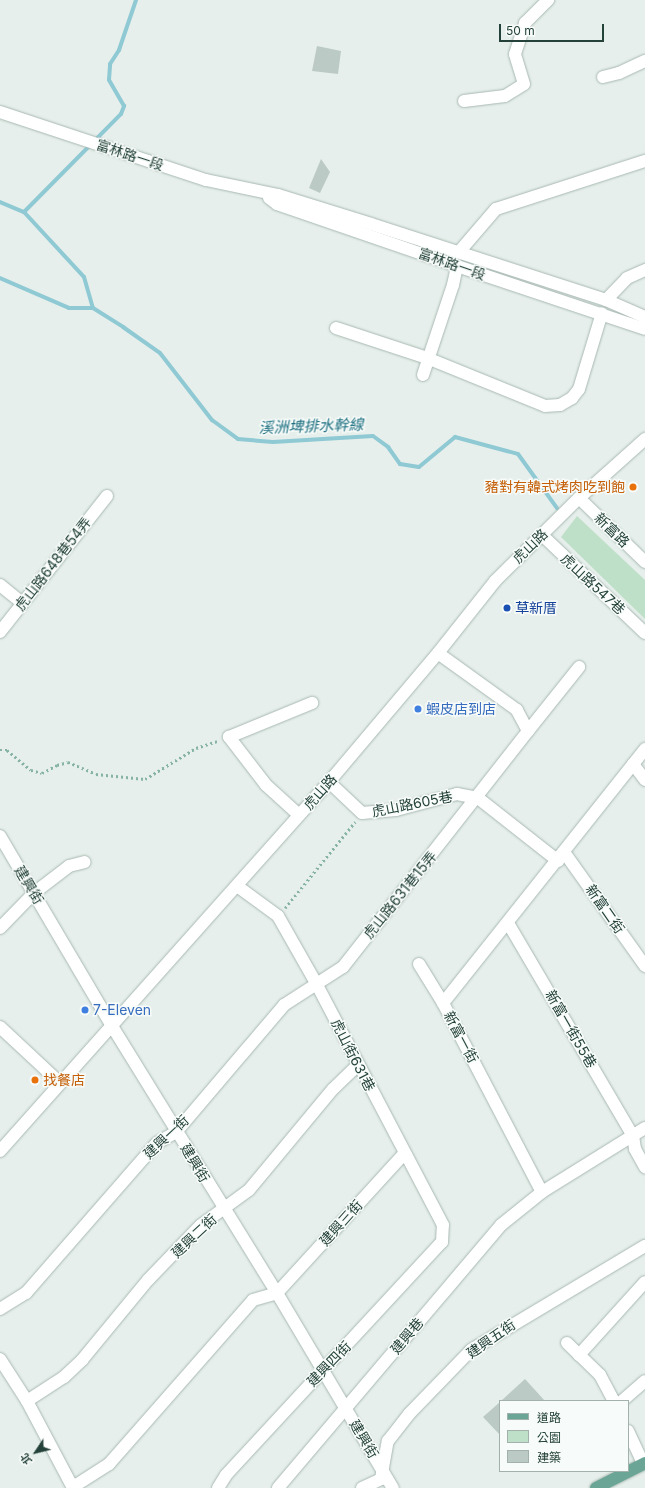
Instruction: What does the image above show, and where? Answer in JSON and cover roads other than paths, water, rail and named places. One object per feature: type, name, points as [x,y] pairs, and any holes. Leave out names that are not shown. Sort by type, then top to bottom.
[{"type":"main road","points":[[629,1471],[644,1463]]},
{"type":"main road","points":[[597,1488],[627,1472]]},
{"type":"street","points":[[464,101],[505,96],[524,84],[515,54],[525,23],[548,0]]},
{"type":"street","points":[[603,77],[619,73],[645,61]]},
{"type":"street","name":"富林路一段","points":[[0,112],[206,180],[261,193],[278,195],[459,252],[606,300],[645,316]]},
{"type":"street","points":[[459,252],[496,209],[645,161]]},
{"type":"street","name":"富林路一段","points":[[261,193],[277,204],[457,266],[602,313],[645,329]]},
{"type":"street","points":[[423,375],[427,358],[453,285],[457,266]]},
{"type":"street","points":[[606,300],[627,278],[645,270]]},
{"type":"street","points":[[336,328],[427,358],[546,406],[560,405],[572,398],[579,389],[602,313]]},
{"type":"street","name":"虎山路","points":[[0,1150],[329,782],[438,654],[495,581],[579,498],[645,439]]},
{"type":"street","name":"虎山路648巷54弄","points":[[0,632],[107,496]]},
{"type":"street","name":"新富路","points":[[579,498],[645,562]]},
{"type":"street","name":"虎山路547巷","points":[[542,535],[645,633]]},
{"type":"street","points":[[0,585],[22,603]]},
{"type":"street","points":[[438,654],[517,710],[528,731]]},
{"type":"street","name":"虎山路631巷15弄","points":[[316,983],[343,967],[478,798],[528,731],[579,667]]},
{"type":"street","points":[[299,815],[266,785],[229,737],[312,703]]},
{"type":"street","name":"新富一街","points":[[542,1192],[443,1003],[508,923],[645,748]]},
{"type":"street","points":[[633,764],[645,780]]},
{"type":"street","name":"虎山路605巷","points":[[329,782],[362,814],[396,810],[457,794],[478,798],[561,856]]},
{"type":"street","name":"建興街","points":[[0,836],[112,1026],[176,1132],[277,1292],[393,1488]]},
{"type":"street","name":"新富二街","points":[[561,856],[645,966]]},
{"type":"street","points":[[0,928],[34,893],[69,866],[85,862]]},
{"type":"street","name":"虎山街631巷","points":[[237,886],[278,916],[316,983],[357,1066],[443,1225],[442,1242]]},
{"type":"street","name":"新富一街55巷","points":[[508,923],[633,1136],[635,1148],[645,1167]]},
{"type":"street","points":[[419,964],[443,1003]]},
{"type":"street","name":"建興一街","points":[[0,1309],[26,1293],[157,1143],[176,1132],[284,1005],[316,983]]},
{"type":"street","points":[[0,1027],[60,1084]]},
{"type":"street","name":"建興二街","points":[[27,1401],[64,1377],[82,1360],[148,1280],[201,1225],[249,1190],[333,1089],[357,1066]]},
{"type":"street","points":[[542,1192],[645,1128]]},
{"type":"street","name":"建興三街","points":[[277,1292],[404,1154]]},
{"type":"street","name":"建興巷","points":[[278,1488],[501,1225],[542,1192]]},
{"type":"street","name":"建興四街","points":[[218,1488],[226,1475],[442,1242]]},
{"type":"street","name":"建興五街","points":[[383,1470],[388,1441],[409,1414],[471,1350],[645,1246]]},
{"type":"street","points":[[579,1355],[645,1282]]},
{"type":"street","points":[[0,1360],[27,1401],[73,1487],[109,1464],[253,1300],[277,1292]]},
{"type":"street","points":[[567,1343],[600,1375],[613,1400]]},
{"type":"street","points":[[623,1400],[645,1381]]},
{"type":"street","points":[[629,1433],[644,1463]]},
{"type":"street","points":[[362,1488],[380,1479],[383,1470]]},
{"type":"waterway","points":[[24,212],[121,114],[124,106],[109,80],[110,64],[119,50],[136,0]]},
{"type":"waterway","points":[[0,202],[24,212],[84,277],[93,308]]},
{"type":"waterway","name":"溪洲埤排水幹線","points":[[0,278],[69,308],[93,308],[123,327],[160,353],[212,420],[238,439],[273,442],[373,436],[388,447],[400,464],[419,467],[455,437],[518,454],[557,508]]},
{"type":"place","name":"豬對有韓式烤肉吃到飽","points":[[633,487]]},
{"type":"place","name":"草新厝","points":[[507,608]]},
{"type":"place","name":"蝦皮店到店","points":[[418,709]]},
{"type":"place","name":"7-Eleven","points":[[85,1010]]},
{"type":"place","name":"找餐店","points":[[35,1080]]}]
